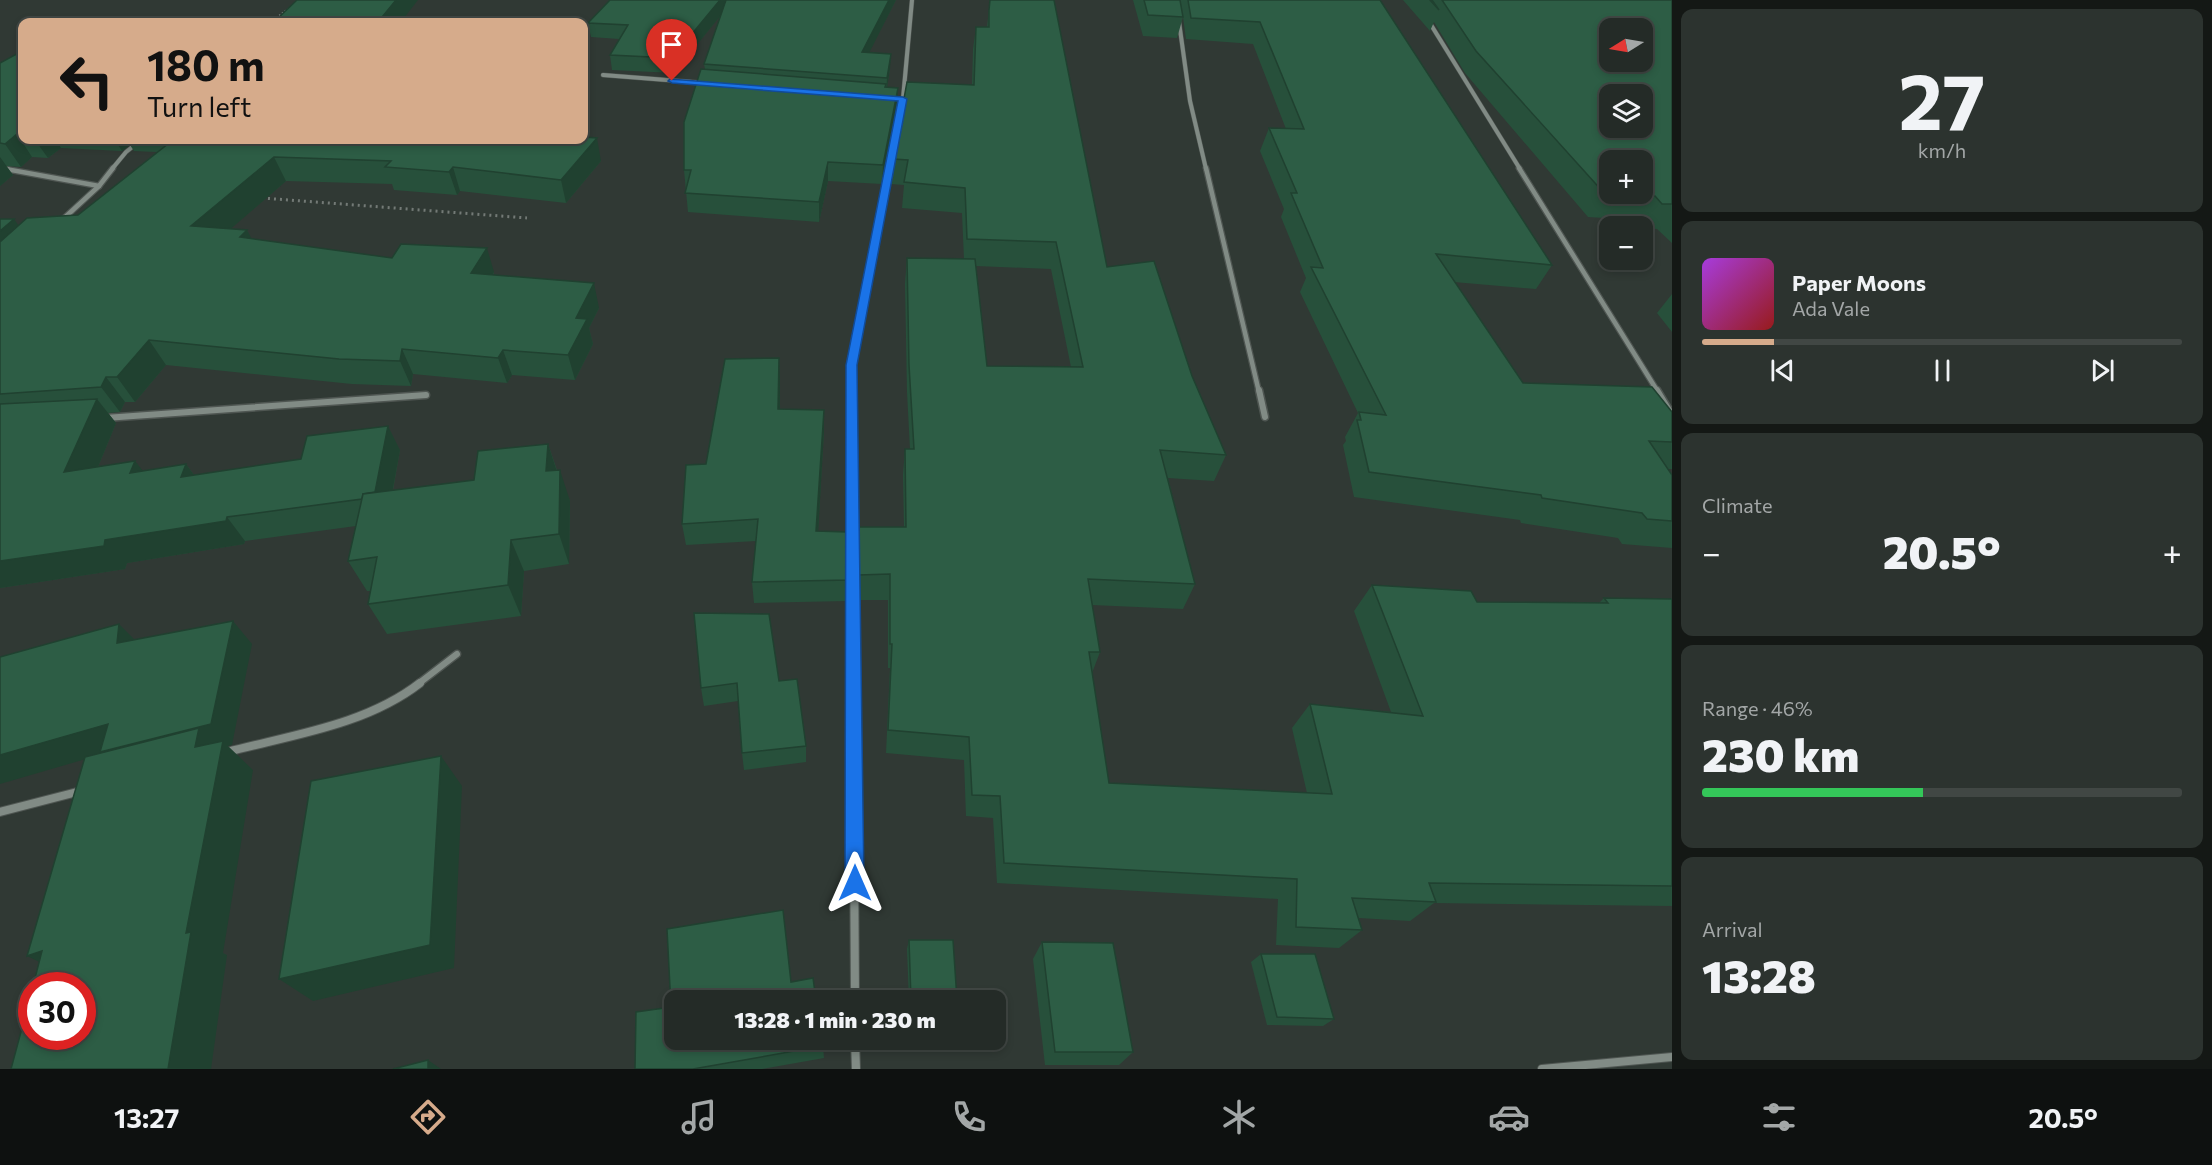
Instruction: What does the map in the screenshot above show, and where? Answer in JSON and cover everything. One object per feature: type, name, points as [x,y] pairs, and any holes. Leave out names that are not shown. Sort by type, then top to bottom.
[{"type":"street","points":[[855,990],[852,365],[903,99],[912,0]]},
{"type":"street","points":[[1422,10],[1672,415]]},
{"type":"street","points":[[1178,11],[1190,100],[1265,417]]},
{"type":"street","points":[[603,75],[707,84]]},
{"type":"street","points":[[891,98],[903,99]]},
{"type":"street","points":[[58,224],[99,186],[126,152],[136,144]]},
{"type":"street","points":[[0,168],[99,186]]},
{"type":"street","points":[[95,419],[426,395]]},
{"type":"street","points":[[218,755],[345,722],[403,696],[457,654]]},
{"type":"street","points":[[0,812],[92,788]]},
{"type":"street","points":[[855,1050],[856,1069]]},
{"type":"street","points":[[1542,1069],[1672,1057]]},
{"type":"path","points":[[276,18],[293,6]]},
{"type":"path","points":[[254,198],[527,218]]},
{"type":"building","points":[[297,0],[396,0],[381,18],[278,18]]},
{"type":"building","points":[[610,0],[720,0],[672,58],[610,55],[628,25],[588,23]]},
{"type":"building","points":[[726,0],[889,0],[862,52],[891,54],[887,78],[704,64]]},
{"type":"building","points":[[990,0],[1054,0],[1107,267],[1154,261],[1192,376],[1226,455],[1160,450],[1195,584],[1088,579],[1100,652],[1089,652],[1109,783],[1332,794],[1310,704],[1423,716],[1372,585],[1471,591],[1477,602],[1608,603],[1604,598],[1672,599],[1672,886],[1429,883],[1436,902],[1352,898],[1362,930],[1296,927],[1297,879],[1004,863],[1000,796],[972,795],[969,737],[888,730],[892,644],[890,644],[890,574],[858,575],[858,527],[906,527],[905,449],[914,449],[909,365],[907,258],[975,259],[987,366],[1083,367],[1056,242],[967,239],[965,188],[904,182],[908,160],[893,159],[907,82],[974,85],[976,27],[989,27]]},
{"type":"building","points":[[1144,0],[1180,0],[1183,17],[1148,15]]},
{"type":"building","points":[[1188,0],[1380,0],[1552,265],[1436,254],[1523,383],[1652,387],[1672,412],[1672,442],[1649,441],[1672,475],[1672,521],[1647,519],[1642,513],[1542,498],[1541,495],[1369,472],[1357,420],[1361,420],[1359,412],[1386,415],[1311,267],[1323,268],[1291,193],[1297,193],[1269,128],[1304,129],[1260,22],[1191,18]]},
{"type":"building","points":[[1442,0],[1672,0],[1672,204],[1662,204],[1653,196],[1653,150],[1599,150],[1599,187],[1476,51]]},
{"type":"building","points":[[18,53],[18,134],[5,144],[0,143],[0,63]]},
{"type":"building","points":[[701,69],[886,84],[885,87],[898,88],[883,165],[828,162],[819,202],[685,193],[691,170],[684,170],[684,122]]},
{"type":"building","points":[[588,137],[597,138],[561,180],[453,167],[449,172],[385,167],[391,161],[274,157],[191,226],[247,230],[240,237],[392,258],[401,244],[487,248],[471,273],[594,283],[576,318],[587,319],[568,355],[503,350],[498,358],[402,349],[400,361],[339,359],[149,340],[117,377],[106,377],[101,387],[0,394],[0,242],[27,218],[78,215],[168,144],[588,144]]},
{"type":"building","points":[[0,219],[14,219],[0,231]]},
{"type":"building","points":[[779,358],[778,409],[824,410],[816,531],[847,532],[848,580],[752,582],[758,519],[682,524],[686,465],[706,464],[725,359]]},
{"type":"building","points":[[97,399],[64,472],[135,461],[130,473],[186,464],[181,477],[301,459],[307,436],[388,426],[375,492],[363,494],[362,499],[227,517],[226,521],[105,540],[104,546],[0,561],[0,404]]},
{"type":"building","points":[[548,444],[546,471],[560,470],[559,534],[511,540],[508,585],[368,604],[377,557],[348,561],[363,494],[474,480],[478,451]]},
{"type":"building","points":[[694,613],[769,614],[779,681],[797,679],[806,746],[742,753],[737,683],[701,688]]},
{"type":"building","points":[[233,621],[211,724],[100,752],[108,724],[0,755],[0,657],[119,624],[117,643]]},
{"type":"building","points":[[199,728],[195,747],[223,741],[186,933],[191,932],[168,1069],[11,1069],[18,1043],[18,1050],[96,1050],[96,972],[37,972],[42,951],[27,956],[85,757]]},
{"type":"building","points":[[441,756],[430,945],[279,979],[311,781]]},
{"type":"building","points":[[783,910],[791,982],[813,978],[815,990],[670,990],[667,929]]},
{"type":"building","points":[[909,940],[953,940],[956,990],[911,990]]},
{"type":"building","points":[[1042,942],[1113,943],[1133,1052],[1055,1052]]},
{"type":"building","points":[[1261,954],[1315,954],[1334,1019],[1277,1017]]},
{"type":"building","points":[[664,1008],[664,1050],[800,1050],[693,1069],[635,1069],[636,1012]]},
{"type":"building","points":[[428,1060],[428,1069],[393,1069]]},
{"type":"route","points":[[672,81],[903,99],[852,365],[855,883]]}]
